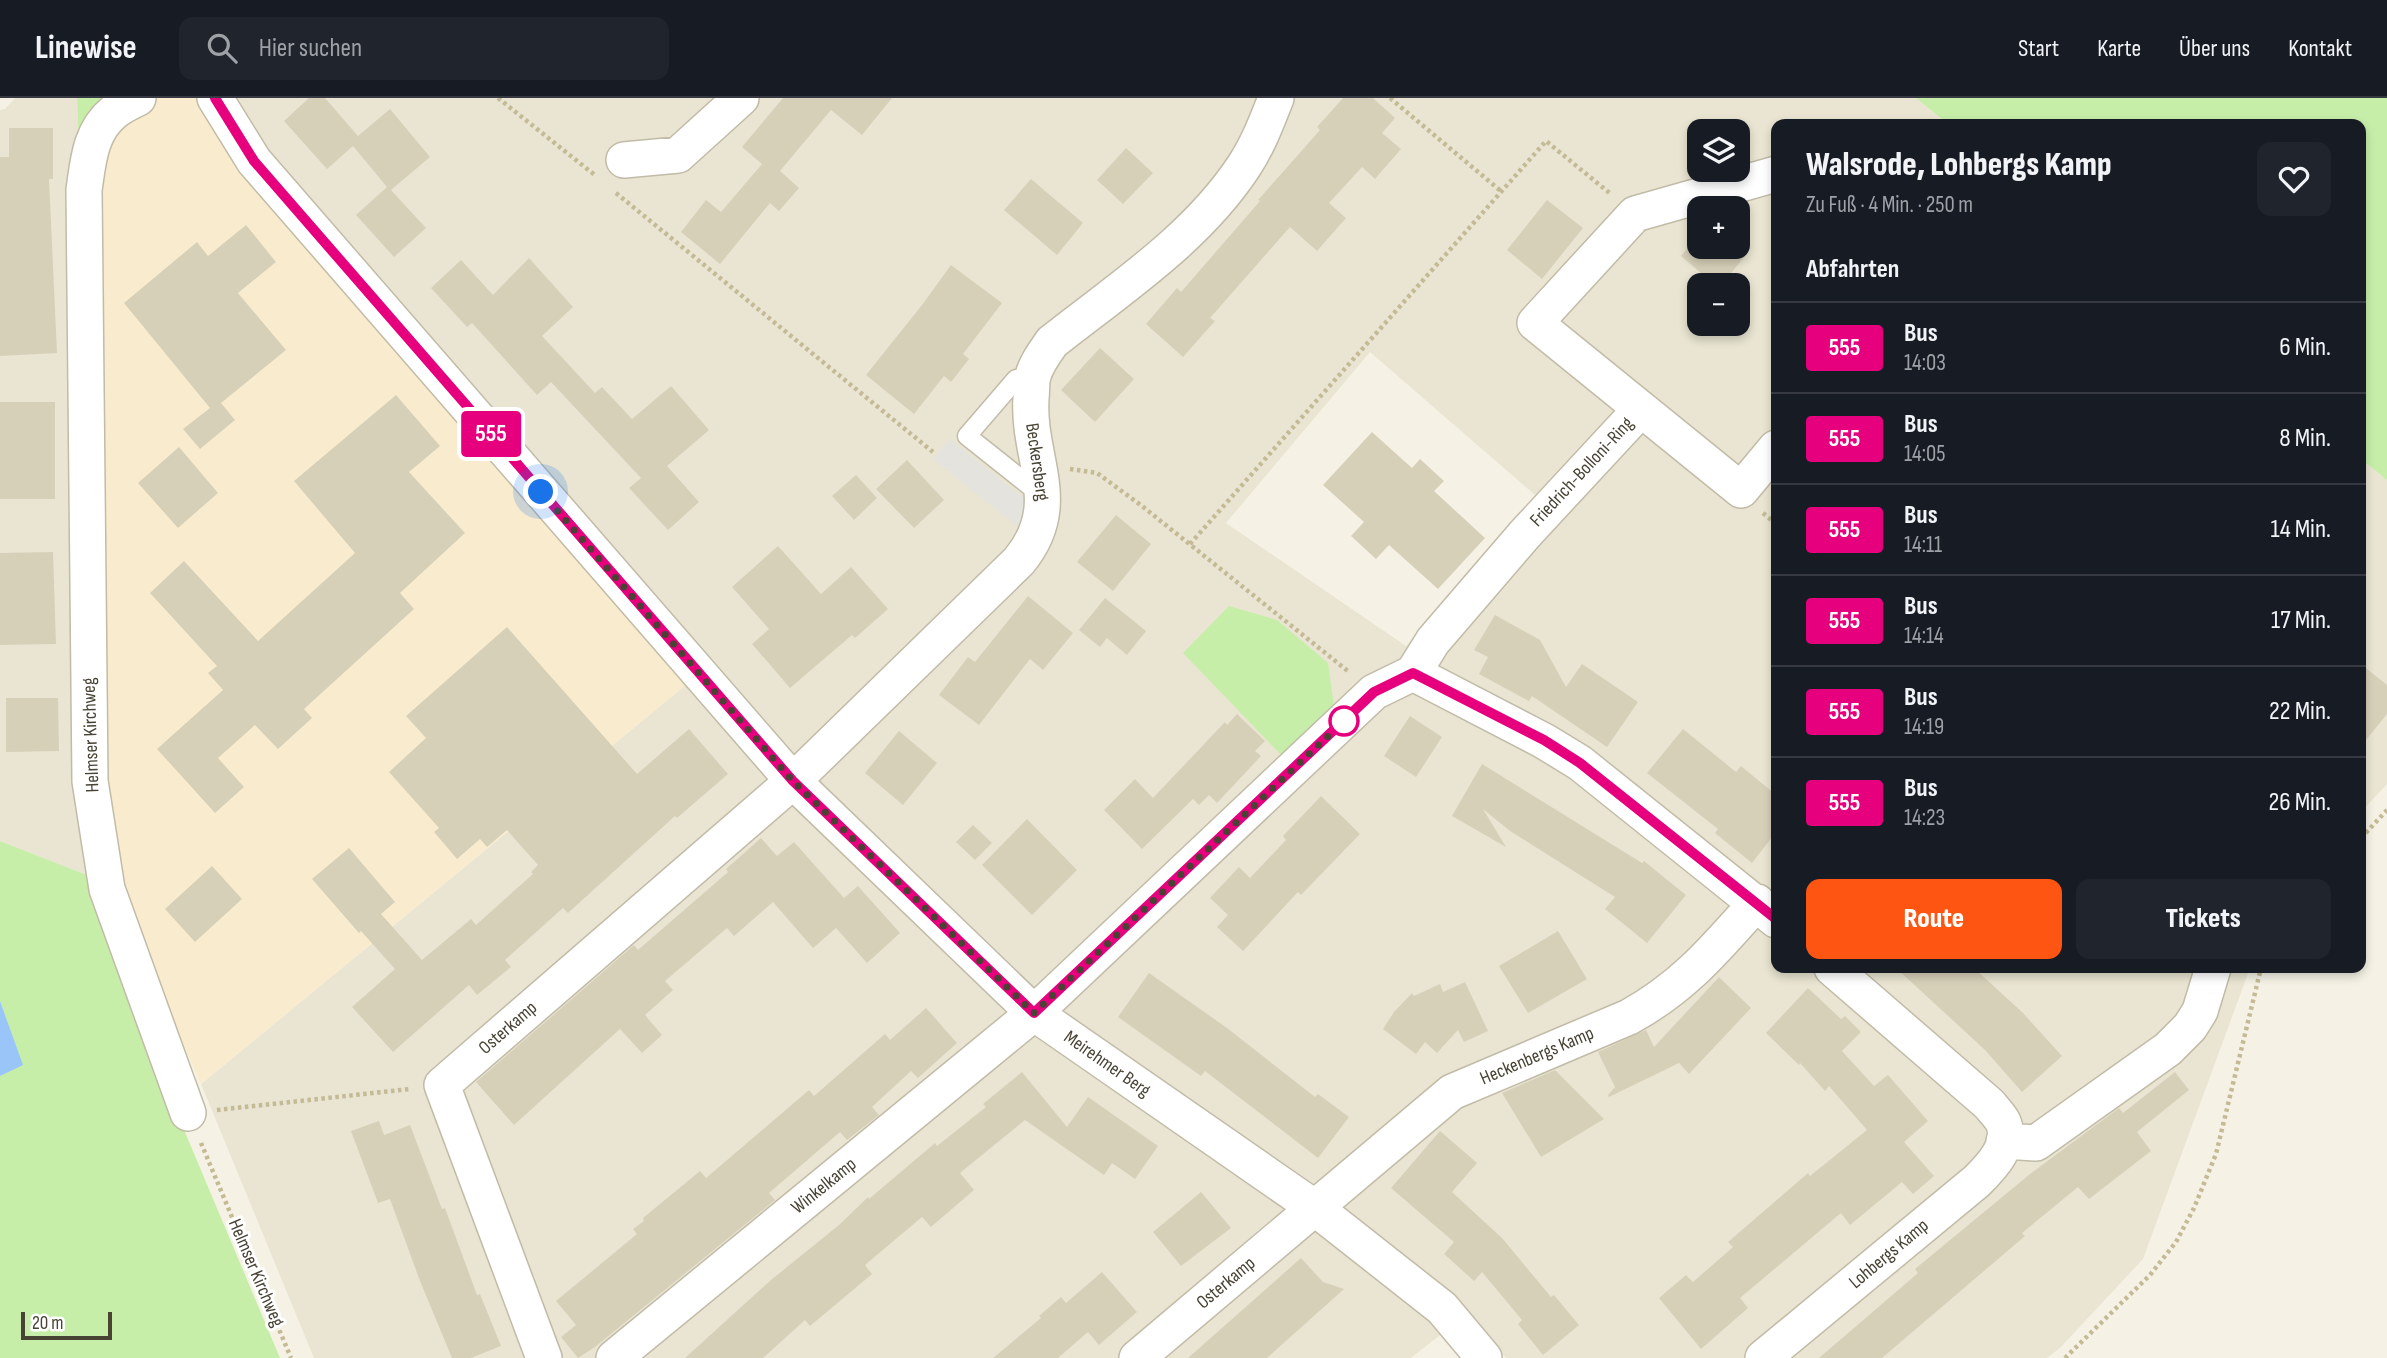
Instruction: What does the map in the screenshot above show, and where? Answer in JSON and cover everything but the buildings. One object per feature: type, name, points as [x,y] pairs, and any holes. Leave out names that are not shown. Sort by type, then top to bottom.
[{"type":"street","name":"Helmser Kirchweg","points":[[138,98],[114,112],[101,126],[91,146],[84,190],[90,780],[107,889],[188,1113]]},
{"type":"street","name":"Meirehmer Berg","points":[[215,98],[254,161],[793,781],[1034,1013],[1315,1208],[1442,1308],[1484,1358]]},
{"type":"street","points":[[614,178],[678,155],[741,98]]},
{"type":"street","name":"Beckersberg","points":[[793,781],[1026,553],[1039,526],[1041,481],[1032,440],[1030,413],[1033,376],[1052,342],[1168,250],[1195,226],[1225,193],[1262,134],[1276,98]]},
{"type":"street","points":[[1635,214],[1771,175]]},
{"type":"street","name":"Friedrich-Bolloni-Ring","points":[[1635,214],[1535,323],[1741,490],[1771,453]]},
{"type":"street","name":"Friedrich-Bolloni-Ring","points":[[1413,673],[1433,641],[1525,534],[1640,410]]},
{"type":"street","points":[[1034,1013],[1374,692],[1413,673],[1544,740],[1580,763],[1766,911]]},
{"type":"street","name":"Osterkamp","points":[[442,1085],[793,781]]},
{"type":"street","name":"Heckenbergs Kamp","points":[[1315,1208],[1452,1092],[1629,1017],[1657,1002],[1766,911]]},
{"type":"street","points":[[1838,973],[1989,1104],[2004,1124],[2004,1141],[2036,1143],[2168,1049],[2190,1027],[2200,1011],[2212,973]]},
{"type":"street","name":"Winkelkamp","points":[[614,1358],[1034,1013]]},
{"type":"street","points":[[442,1085],[544,1358]]},
{"type":"street","name":"Lohbergs Kamp","points":[[1763,1358],[1976,1181],[1997,1161],[2004,1141]]},
{"type":"street","name":"Osterkamp","points":[[1137,1358],[1315,1208]]},
{"type":"lane","points":[[1033,376],[1016,379],[967,436],[1041,481]]},
{"type":"path","points":[[498,98],[614,178],[933,452]]},
{"type":"path","points":[[1390,98],[1502,192]]},
{"type":"path","points":[[1190,544],[1546,141],[1635,214]]},
{"type":"path","points":[[1041,481],[1097,473],[1374,692]]},
{"type":"path","points":[[2366,833],[2387,810]]},
{"type":"path","points":[[2065,1358],[2150,1275],[2176,1242],[2194,1208],[2216,1154],[2260,973]]},
{"type":"path","points":[[188,1113],[442,1085]]},
{"type":"path","name":"Helmser Kirchweg","points":[[188,1113],[291,1358]]},
{"type":"shaded area","points":[[15,98],[77,98],[99,771],[92,877],[0,841],[0,110],[5,109]]},
{"type":"shaded area","points":[[112,98],[199,98],[687,684],[201,1084],[112,884],[99,771],[78,128]]},
{"type":"shaded area","points":[[199,98],[1916,98],[1942,119],[1771,119],[1771,973],[2248,973],[2143,1259],[2060,1348],[2047,1358],[1506,1358],[1468,1313],[1411,1358],[314,1358],[201,1084],[687,684]],"holes":[[[1370,352],[1535,495],[1406,646],[1226,523]]]},
{"type":"shaded area","points":[[950,439],[1034,506],[1017,526],[933,459]]},
{"type":"shaded area","points":[[2366,463],[2387,480],[2387,784],[2366,807]]},
{"type":"green space","points":[[77,98],[112,98],[78,128]]},
{"type":"green space","points":[[1916,98],[2387,98],[2387,480],[2366,463],[2366,119],[1942,119]]},
{"type":"green space","points":[[1229,606],[1277,620],[1328,663],[1334,707],[1284,758],[1183,653]]},
{"type":"green space","points":[[0,841],[92,877],[166,1087],[280,1358],[0,1358],[0,1076],[22,1064],[0,1001]]},
{"type":"water","points":[[0,1001],[23,1065],[0,1076]]},
{"type":"bus line","name":"555","points":[[215,98],[254,161],[793,781],[1034,1013],[1374,692],[1413,673],[1544,740],[1580,763],[1771,915]]},
{"type":"route","points":[[541,492],[793,781],[1034,1013],[1344,721]]}]
